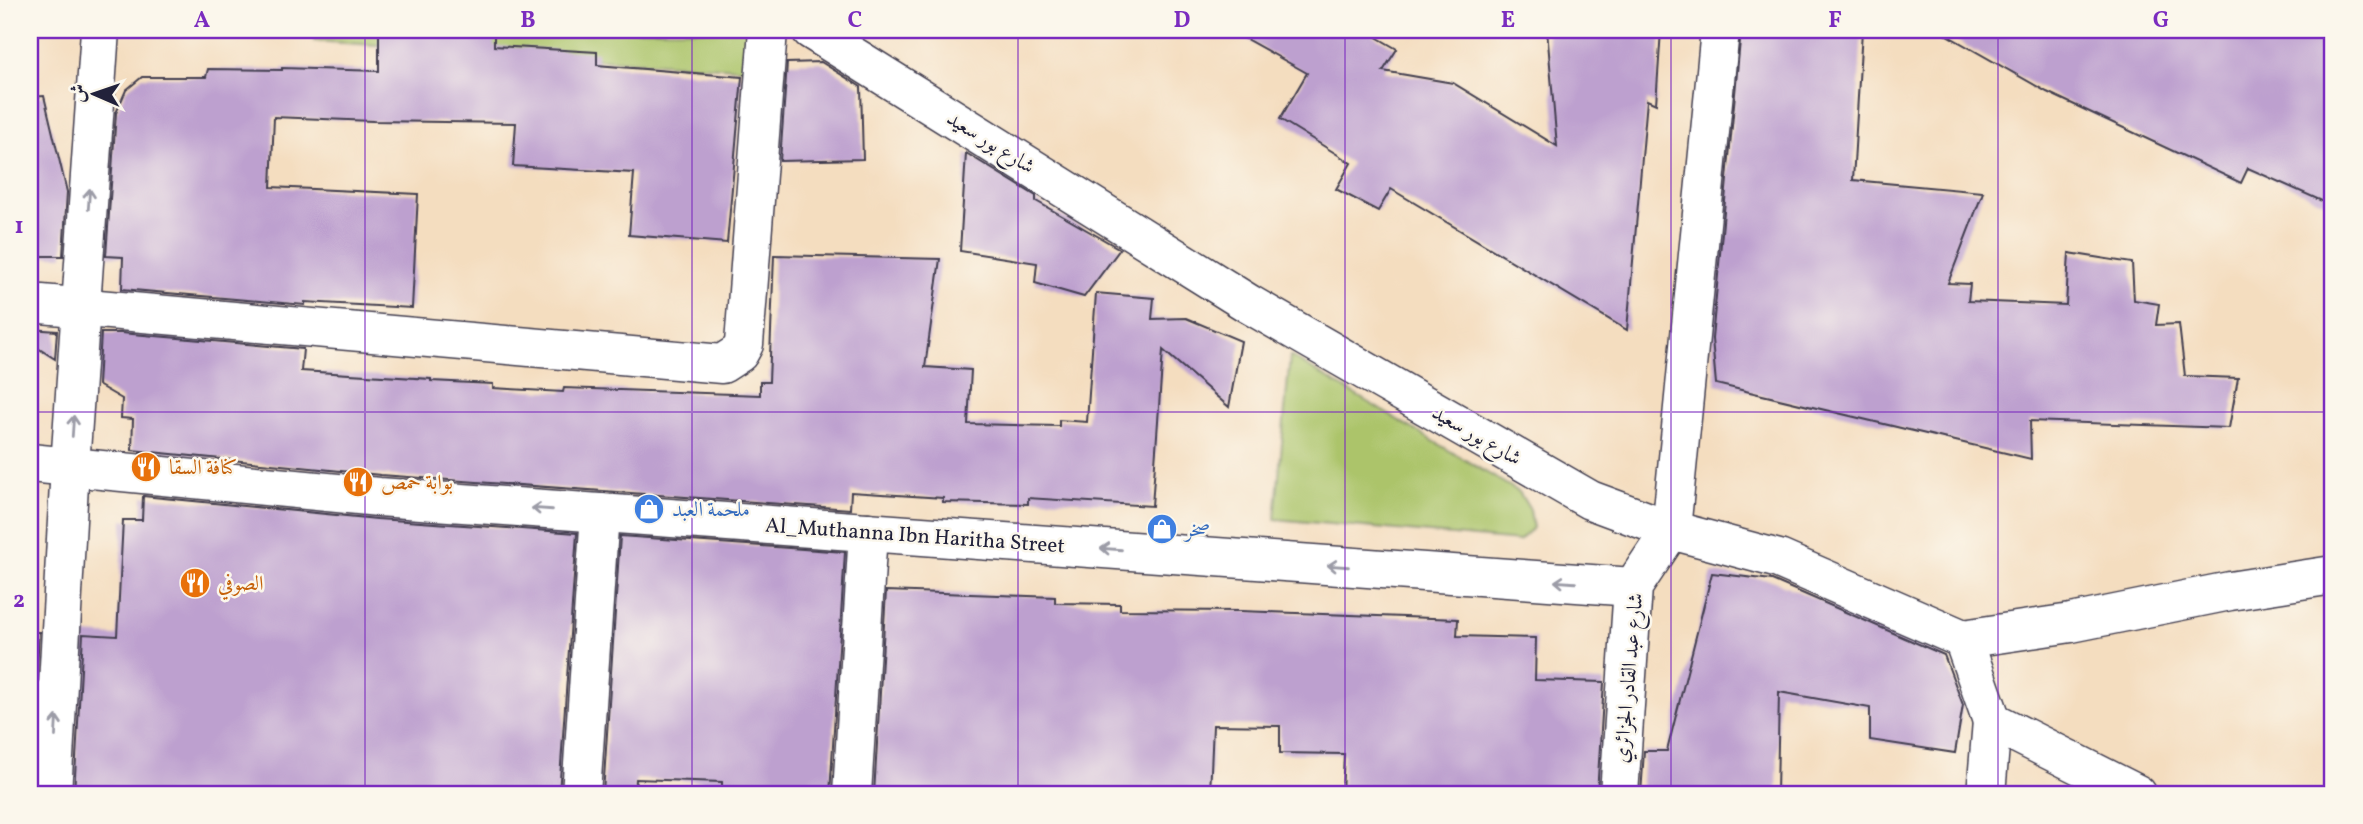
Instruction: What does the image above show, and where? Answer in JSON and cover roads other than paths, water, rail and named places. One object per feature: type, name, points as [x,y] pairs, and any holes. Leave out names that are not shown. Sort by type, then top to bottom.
[{"type":"street","points":[[52,794],[70,466],[100,30]]},
{"type":"street","points":[[30,303],[722,364],[739,353],[744,344],[768,30]]},
{"type":"street","name":"شارع بور سعيد","points":[[810,30],[1249,304],[1590,500],[1671,530],[1779,559],[1963,639]]},
{"type":"street","points":[[1671,530],[1720,30]]},
{"type":"street","name":"Al_Muthanna Ibn Haritha Street","points":[[30,463],[379,497],[1633,587]]},
{"type":"street","points":[[581,794],[600,513]]},
{"type":"street","name":"شارع عبد القادر الجزائري","points":[[1619,794],[1633,587],[1671,530]]},
{"type":"street","points":[[852,794],[868,532]]},
{"type":"street","points":[[1986,794],[1993,721],[1963,639],[2071,623],[2230,591],[2333,575]]},
{"type":"street","points":[[1993,721],[2137,794]]},
{"type":"place","name":"كنافة السقا","points":[[146,467]]},
{"type":"place","name":"بوابة حمص","points":[[358,482]]},
{"type":"place","name":"ملحمة العبد","points":[[649,509]]},
{"type":"place","name":"صخر","points":[[1162,529]]},
{"type":"place","name":"الصوفي","points":[[195,583]]}]
